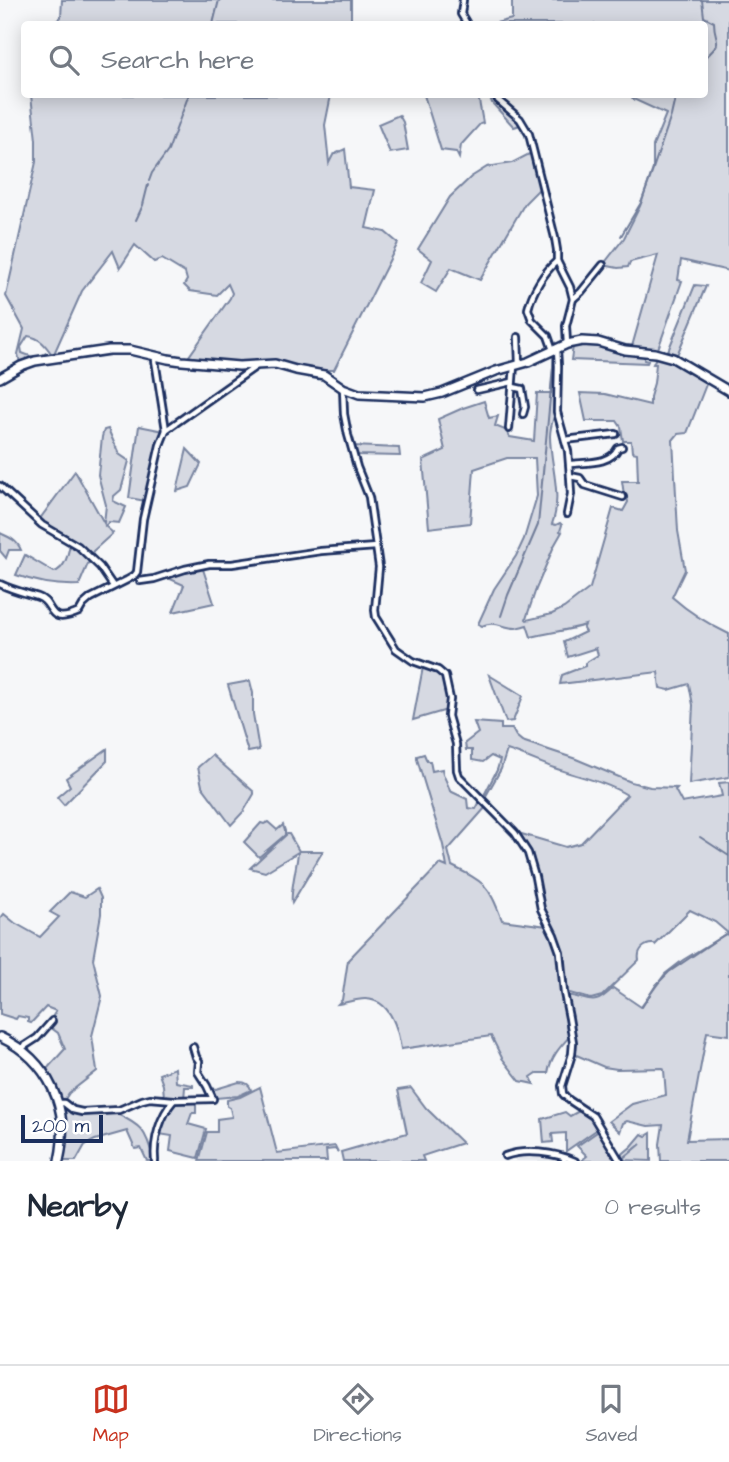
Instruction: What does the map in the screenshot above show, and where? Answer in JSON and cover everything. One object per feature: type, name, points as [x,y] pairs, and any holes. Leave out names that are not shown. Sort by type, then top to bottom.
[{"type":"main road","points":[[0,378],[35,361],[130,350],[168,359],[230,365],[275,364],[316,373],[359,394],[419,398],[432,396],[496,371],[534,360],[566,344],[589,341],[673,358],[729,391]]},
{"type":"main road","points":[[0,1037],[21,1048],[31,1058],[61,1103],[63,1124],[59,1161]]},
{"type":"street","points":[[463,0],[461,14],[465,21]]},
{"type":"street","points":[[497,98],[520,119],[529,134],[557,250],[556,261],[570,287],[573,299],[566,326],[566,344]]},
{"type":"street","points":[[556,261],[537,287],[528,309],[532,320],[548,336],[555,349],[558,366],[556,412],[570,464],[571,494],[567,514]]},
{"type":"street","points":[[573,299],[603,265]]},
{"type":"street","points":[[509,429],[518,337]]},
{"type":"street","points":[[0,584],[42,598],[51,612],[60,617],[79,612],[87,602],[137,572],[143,519],[166,430],[155,360],[157,357]]},
{"type":"street","points":[[166,430],[259,365]]},
{"type":"street","points":[[477,390],[513,384],[523,389],[526,407],[523,414]]},
{"type":"street","points":[[343,388],[348,435],[369,497],[379,580],[376,617],[396,649],[406,657],[438,670],[445,676],[459,776],[525,846],[541,909],[557,942],[573,1042],[562,1086],[563,1094],[593,1116],[620,1161]]},
{"type":"street","points":[[565,440],[616,434]]},
{"type":"street","points":[[570,464],[602,461],[622,447]]},
{"type":"street","points":[[570,476],[580,478],[585,485],[623,497]]},
{"type":"street","points":[[0,486],[42,526],[78,546],[100,567],[113,586]]},
{"type":"street","points":[[140,581],[200,565],[232,564],[321,551],[376,547]]},
{"type":"street","points":[[21,1048],[37,1038],[52,1021]]},
{"type":"street","points":[[61,1103],[82,1112],[119,1110],[150,1098],[213,1099],[198,1073],[199,1061],[193,1047]]},
{"type":"street","points":[[155,1161],[160,1125],[165,1111],[174,1100]]},
{"type":"street","points":[[505,1156],[541,1153],[575,1161]]},
{"type":"shaded area","points":[[62,0],[351,0],[351,21],[56,21],[61,17]]},
{"type":"shaded area","points":[[512,0],[729,0],[729,271],[681,260],[678,280],[682,281],[658,349],[668,351],[695,285],[706,286],[677,355],[631,350],[658,255],[630,262],[628,267],[603,265],[624,238],[640,206],[653,170],[653,146],[666,114],[632,98],[708,98],[708,21],[504,21],[512,19]]},
{"type":"shaded area","points":[[31,98],[330,98],[325,125],[329,163],[333,155],[345,149],[349,187],[375,190],[366,228],[385,232],[398,243],[334,370],[310,370],[271,361],[237,364],[187,359],[230,298],[232,293],[228,284],[217,295],[190,291],[184,285],[187,280],[185,273],[162,259],[154,262],[135,245],[120,268],[113,251],[82,291],[53,356],[40,341],[28,336],[21,347],[22,353],[37,357],[46,353],[48,356],[20,363],[18,354],[24,329],[6,296],[36,162]]},
{"type":"shaded area","points":[[425,98],[479,98],[483,123],[461,145],[459,158],[456,152],[441,150]]},
{"type":"shaded area","points":[[490,98],[497,98],[523,124],[514,127]]},
{"type":"shaded area","points":[[399,115],[403,122],[408,150],[390,153],[378,124]]},
{"type":"shaded area","points":[[533,152],[540,188],[525,203],[480,280],[451,268],[436,292],[421,283],[432,260],[418,249],[450,197],[471,177],[487,167],[512,163]]},
{"type":"shaded area","points":[[584,342],[622,352],[623,355],[644,355],[644,360],[648,361],[571,360],[573,346],[593,346],[573,344]]},
{"type":"shaded area","points":[[656,357],[678,363],[707,382],[687,433],[678,434],[673,440],[678,531],[685,570],[672,597],[685,608],[729,634],[729,777],[689,784],[693,705],[689,684],[669,690],[660,688],[658,672],[560,684],[562,675],[585,666],[585,663],[598,655],[596,648],[568,657],[564,642],[585,632],[585,625],[531,637],[527,625],[511,628],[478,624],[494,589],[524,539],[537,496],[535,458],[507,458],[474,469],[470,523],[429,528],[423,460],[445,450],[438,419],[484,401],[489,418],[498,416],[495,426],[505,430],[510,437],[534,441],[537,393],[551,393],[554,359],[557,398],[550,436],[556,502],[552,524],[560,523],[562,532],[536,589],[526,619],[552,614],[590,588],[613,508],[623,511],[628,502],[622,481],[638,481],[637,453],[632,452],[631,441],[623,441],[621,427],[617,421],[586,421],[580,393],[605,394],[650,405],[656,364],[653,364]]},
{"type":"shaded area","points":[[139,426],[164,431],[146,501],[129,498]]},
{"type":"shaded area","points":[[108,429],[119,454],[129,461],[121,490],[114,496],[113,501],[126,507],[119,523],[109,522],[105,526],[113,533],[93,551],[90,558],[39,520],[75,471],[104,523],[106,505],[98,475],[102,437],[104,430]]},
{"type":"shaded area","points":[[352,446],[399,448],[400,456],[355,455]]},
{"type":"shaded area","points":[[187,449],[201,464],[190,487],[177,491]]},
{"type":"shaded area","points":[[0,533],[15,541],[21,550],[9,550],[6,558],[0,551]]},
{"type":"shaded area","points":[[70,544],[78,546],[90,559],[79,585],[47,583],[16,575],[25,555],[54,572],[58,570],[65,561]]},
{"type":"shaded area","points":[[202,566],[214,603],[173,612],[184,585],[168,578]]},
{"type":"shaded area","points":[[423,667],[435,670],[444,677],[449,700],[447,710],[413,720]]},
{"type":"shaded area","points":[[489,675],[523,696],[513,721],[506,722]]},
{"type":"shaded area","points":[[250,681],[259,750],[248,752],[228,685]]},
{"type":"shaded area","points":[[474,722],[501,724],[501,729],[512,729],[522,741],[576,759],[631,782],[650,787],[677,788],[675,790],[682,803],[722,796],[719,783],[729,782],[729,934],[715,922],[690,910],[655,945],[642,948],[639,960],[602,996],[591,999],[566,992],[561,952],[543,910],[529,852],[518,833],[566,847],[581,843],[627,795],[507,750],[501,769],[483,801],[500,760],[491,756],[483,762],[472,760],[472,750],[466,750],[465,743],[478,733]]},
{"type":"shaded area","points":[[107,749],[107,761],[64,805],[57,797],[70,786],[66,778]]},
{"type":"shaded area","points":[[424,754],[427,761],[430,761],[432,771],[442,769],[450,791],[467,799],[468,808],[476,809],[480,801],[486,807],[448,850],[452,866],[484,886],[502,920],[547,926],[553,938],[564,979],[571,1035],[554,1057],[548,1073],[537,1073],[531,1077],[534,1084],[520,1081],[502,1058],[491,1036],[401,1049],[395,1024],[381,1004],[365,999],[338,1004],[342,1000],[348,960],[440,864],[447,867],[417,759],[417,756]]},
{"type":"shaded area","points":[[212,755],[254,792],[244,811],[231,825],[202,786],[198,767]]},
{"type":"shaded area","points":[[268,822],[277,830],[283,825],[285,835],[259,857],[244,842],[261,823]]},
{"type":"shaded area","points":[[287,834],[299,851],[323,851],[292,903],[298,852],[265,872],[250,868]]},
{"type":"shaded area","points":[[97,889],[101,898],[101,914],[93,959],[102,996],[92,1036],[97,1071],[69,1093],[63,1102],[45,1071],[65,1049],[58,1033],[47,1025],[56,1011],[46,1007],[31,1023],[28,1018],[18,1016],[16,1019],[0,1014],[0,919],[4,914],[40,937],[59,917],[50,912],[70,892],[85,897]]},
{"type":"shaded area","points":[[726,934],[729,936],[729,1035],[707,1032],[687,1140],[729,1139],[729,1161],[661,1161],[663,1125],[648,1126],[627,1121],[623,1123],[620,1132],[609,1121],[632,1104],[666,1095],[663,1068],[604,1067],[574,1054],[566,995],[591,1001],[613,988],[641,1007],[665,974]]},
{"type":"shaded area","points":[[175,1068],[176,1082],[193,1085],[185,1087],[184,1099],[164,1097],[159,1074]]},
{"type":"shaded area","points":[[239,1082],[250,1086],[251,1090],[238,1096],[216,1098],[210,1089],[216,1089]]},
{"type":"shaded area","points":[[260,1087],[277,1153],[335,1146],[338,1152],[335,1149],[326,1150],[327,1161],[199,1161],[207,1132],[217,1132],[217,1119],[232,1117],[227,1100]]},
{"type":"shaded area","points":[[411,1088],[426,1108],[462,1143],[422,1156],[424,1161],[343,1161],[341,1152],[407,1133],[398,1090]]},
{"type":"shaded area","points":[[196,1100],[196,1113],[192,1113],[188,1124],[206,1129],[198,1158],[170,1151],[172,1136],[159,1134],[166,1112],[174,1102]]},
{"type":"shaded area","points":[[63,1104],[73,1110],[116,1111],[115,1113],[142,1131],[154,1161],[147,1161],[141,1148],[135,1149],[127,1131],[85,1145],[76,1161],[59,1161]]},
{"type":"shaded area","points":[[581,1110],[589,1114],[599,1128],[566,1151],[566,1133],[552,1134],[553,1142],[544,1143],[542,1119],[565,1112],[570,1116]]},
{"type":"shaded area","points":[[600,1130],[618,1161],[581,1161],[587,1156],[577,1146]]},
{"type":"shaded area","points":[[651,1133],[651,1161],[622,1160],[641,1144],[622,1159],[619,1157],[642,1134],[646,1136]]},
{"type":"shaded area","points":[[530,1153],[573,1161],[515,1161],[516,1157],[530,1156]]},
{"type":"waterway","points":[[214,21],[219,0]]},
{"type":"waterway","points":[[702,0],[704,17],[714,22],[717,41],[715,48],[708,55]]},
{"type":"waterway","points":[[149,181],[168,151],[188,98]]},
{"type":"waterway","points":[[621,236],[642,201],[675,98]]},
{"type":"waterway","points":[[136,220],[148,185]]},
{"type":"waterway","points":[[501,616],[538,525],[554,356]]},
{"type":"waterway","points":[[700,837],[729,856]]},
{"type":"waterway","points":[[642,1007],[656,985],[669,972],[725,934]]}]
